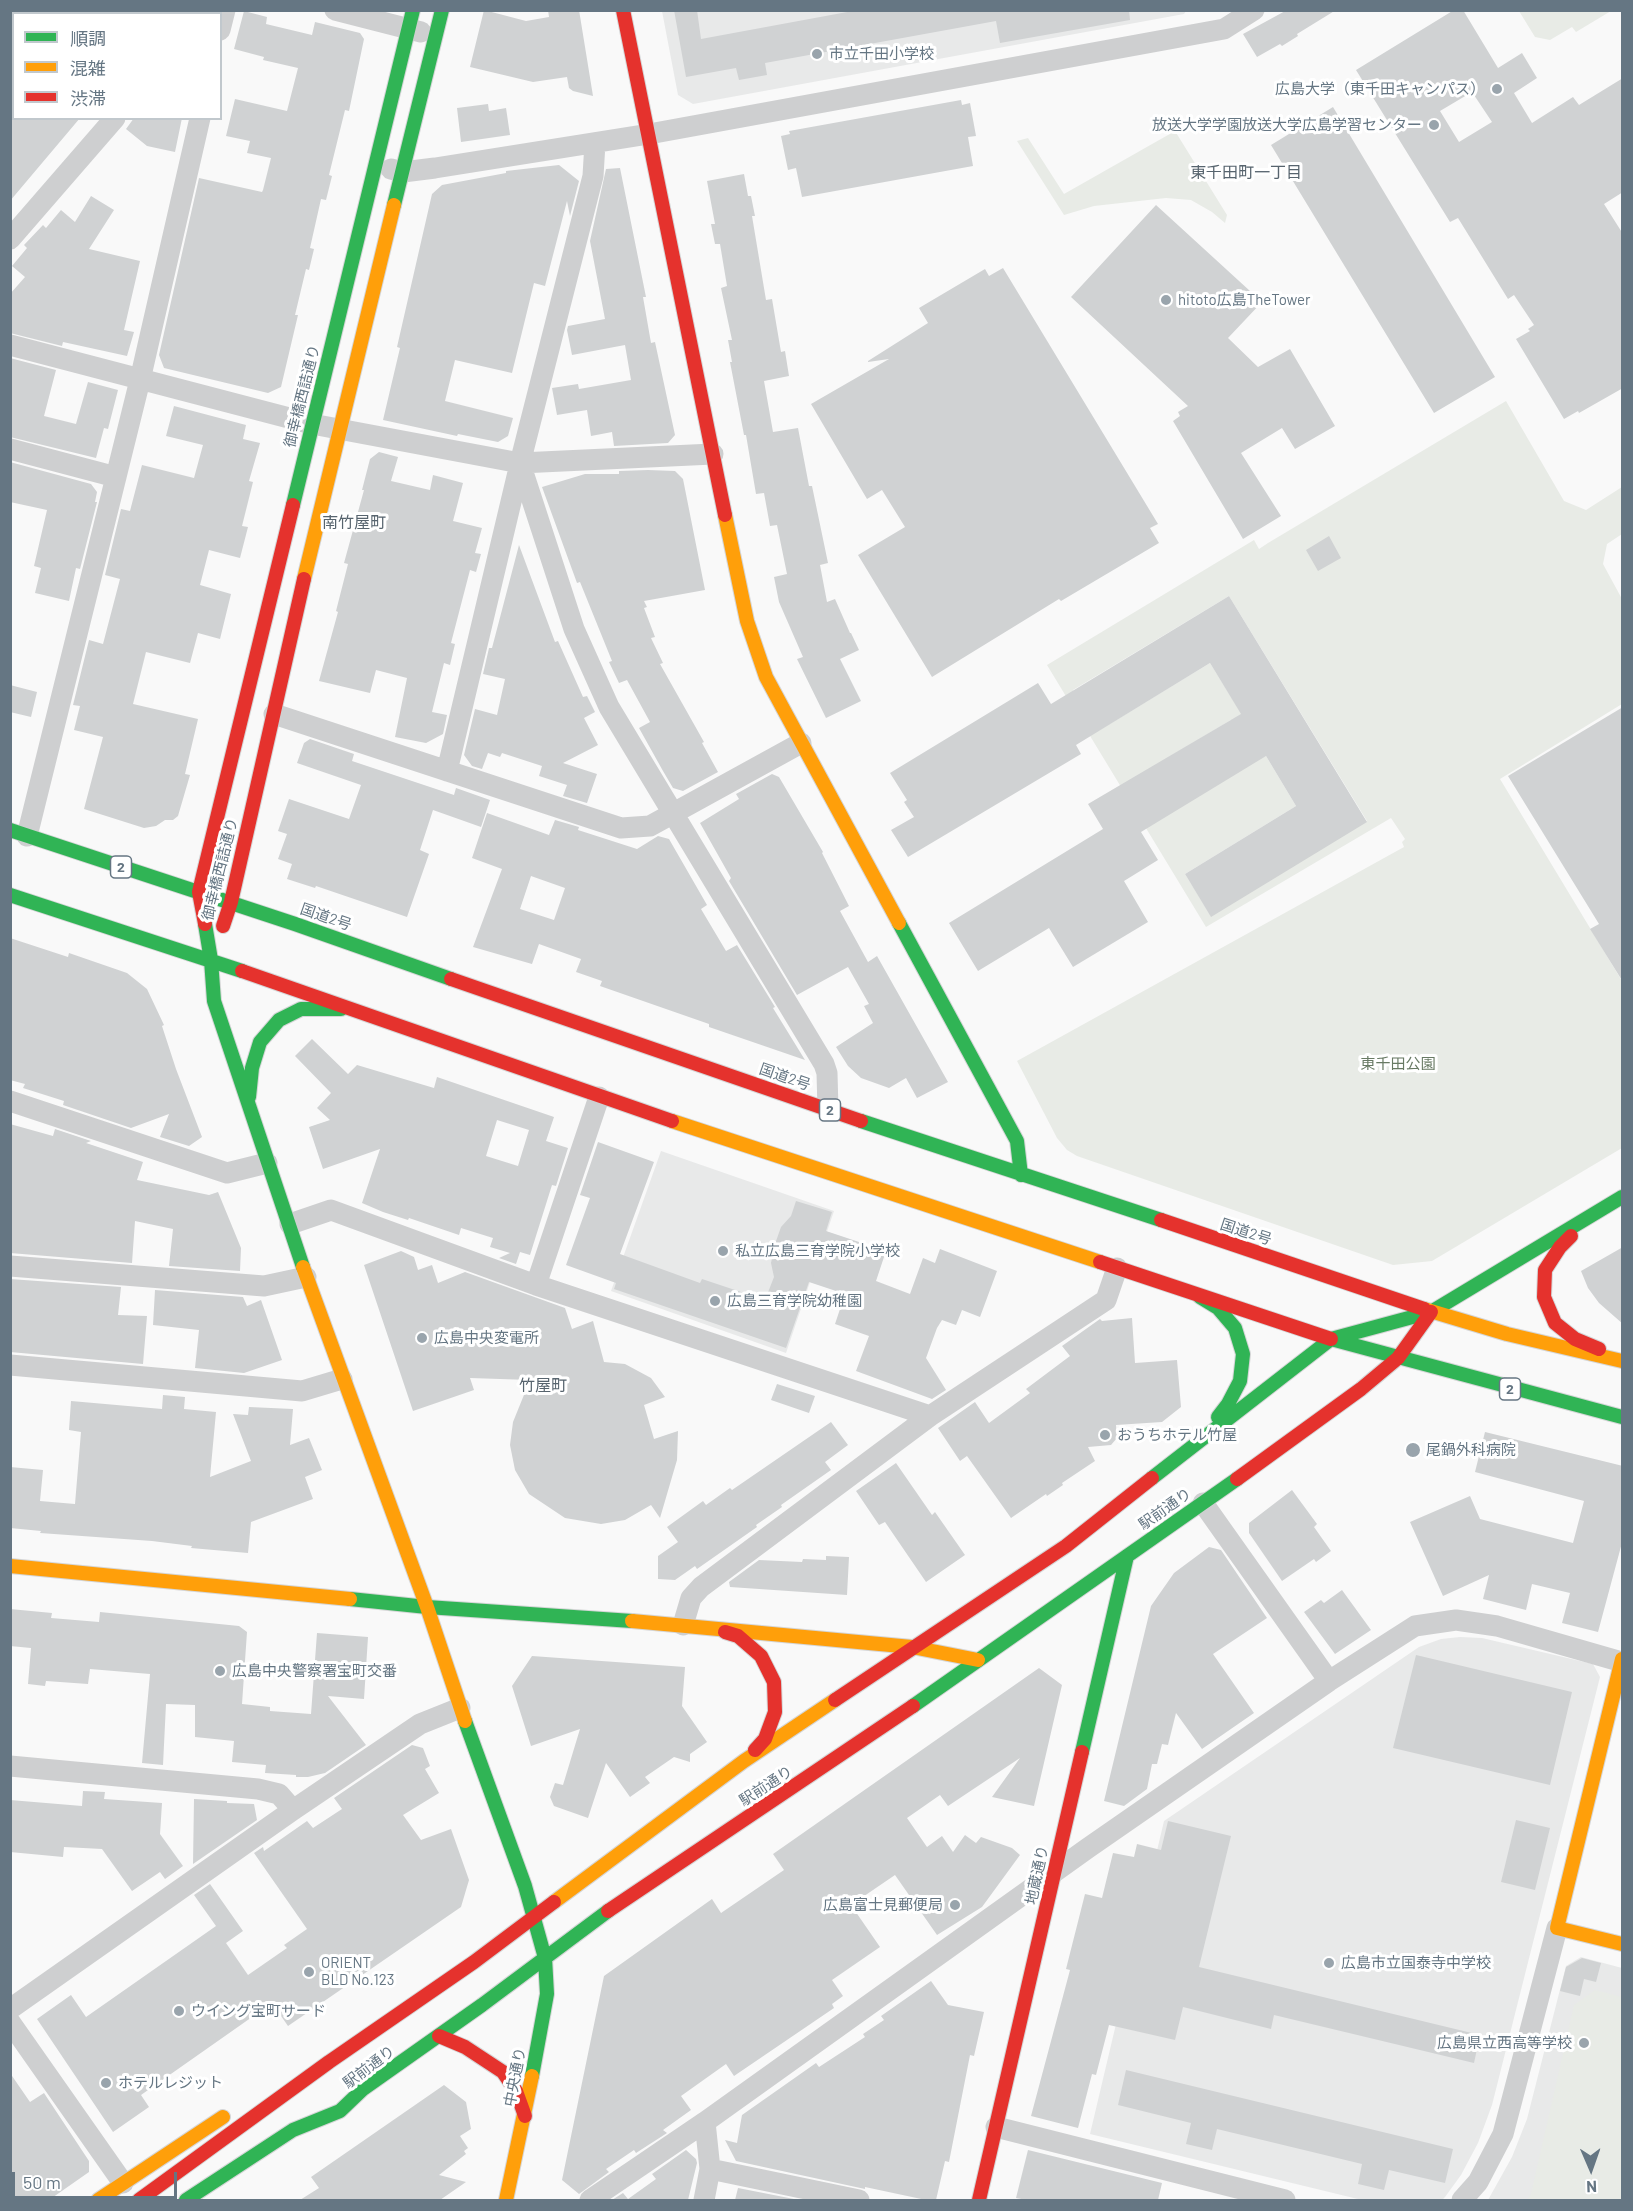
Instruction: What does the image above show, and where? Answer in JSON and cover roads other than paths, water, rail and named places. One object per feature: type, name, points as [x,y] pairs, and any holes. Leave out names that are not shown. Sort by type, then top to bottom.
[{"type":"main road","name":"御幸橋西詰通り","points":[[211,960],[231,902],[339,430],[442,10]]},
{"type":"main road","points":[[623,10],[747,621],[766,677],[1017,1141],[1021,1175]]},
{"type":"main road","name":"御幸橋西詰通り","points":[[211,960],[199,892],[411,20]]},
{"type":"main road","name":"国道2号","points":[[19,833],[231,902],[828,1110],[1431,1312],[1507,1334],[1623,1360]]},
{"type":"main road","name":"2","points":[[10,895],[211,960],[599,1097],[1330,1339],[1623,1418]]},
{"type":"main road","name":"中央通り","points":[[211,960],[214,1000],[267,1163],[342,1379],[427,1607],[460,1708],[534,1915],[545,1958],[547,1994],[525,2116],[506,2200]]},
{"type":"main road","points":[[249,1102],[252,1068],[260,1042],[279,1020],[302,1009],[353,1010]]},
{"type":"main road","points":[[139,2200],[329,2062],[474,1962],[534,1915],[744,1761],[1066,1546],[1330,1339],[1431,1312],[1623,1197]]},
{"type":"main road","points":[[1598,1212],[1560,1247],[1545,1270],[1544,1297],[1555,1323],[1575,1339],[1623,1360]]},
{"type":"main road","points":[[1191,1292],[1218,1308],[1235,1328],[1243,1354],[1240,1381],[1228,1404],[1200,1440]]},
{"type":"main road","name":"駅前通り","points":[[186,2200],[293,2130],[340,2111],[363,2089],[439,2036],[616,1905],[853,1748],[1203,1503],[1361,1389],[1398,1358],[1431,1312]]},
{"type":"main road","name":"地蔵通り","points":[[979,2200],[1046,1917],[1054,1872],[1127,1556]]},
{"type":"main road","points":[[10,1566],[427,1607],[682,1625],[912,1647],[978,1660]]},
{"type":"main road","points":[[710,1628],[738,1636],[761,1656],[774,1682],[775,1712],[765,1739],[744,1761]]},
{"type":"main road","points":[[1622,1661],[1557,1928],[1623,1944]]},
{"type":"main road","points":[[439,2036],[465,2047],[503,2072],[516,2091],[525,2116]]},
{"type":"main road","points":[[276,2084],[329,2062]]},
{"type":"main road","points":[[98,2200],[237,2107]]},
{"type":"main road","points":[[311,2137],[340,2111]]},
{"type":"street","points":[[335,10],[411,20],[436,36]]},
{"type":"street","points":[[375,165],[403,172],[649,134],[1218,20],[1254,10]]},
{"type":"street","points":[[10,239],[113,120]]},
{"type":"street","points":[[19,833],[116,477],[200,120]]},
{"type":"street","points":[[447,771],[520,463],[593,176],[595,143]]},
{"type":"street","points":[[10,345],[312,424],[520,463],[713,454]]},
{"type":"street","points":[[10,449],[116,477]]},
{"type":"street","points":[[520,463],[579,639],[609,707],[824,1064],[827,1073],[828,1110]]},
{"type":"street","points":[[274,714],[621,828],[650,826],[801,743]]},
{"type":"street","points":[[536,1285],[599,1097]]},
{"type":"street","points":[[10,1101],[227,1173],[267,1163]]},
{"type":"street","points":[[290,1224],[331,1210],[536,1285],[930,1416]]},
{"type":"street","points":[[10,1266],[264,1286],[306,1276]]},
{"type":"street","points":[[682,1625],[691,1598],[701,1587],[930,1416],[1106,1300],[1117,1268]]},
{"type":"street","points":[[10,1365],[302,1391],[342,1379]]},
{"type":"street","points":[[1203,1503],[1329,1681]]},
{"type":"street","points":[[590,2200],[705,2121],[1054,1872],[1329,1681],[1415,1626],[1456,1620],[1497,1626],[1622,1661]]},
{"type":"street","points":[[10,2009],[293,1810],[420,1724],[460,1708]]},
{"type":"street","points":[[10,1766],[258,1789],[279,1794],[293,1810]]},
{"type":"street","points":[[1462,2200],[1478,2182],[1503,2134],[1557,1928]]},
{"type":"street","points":[[10,2022],[123,2183]]},
{"type":"street","points":[[704,2200],[710,2169],[705,2121]]},
{"type":"street","points":[[996,2127],[1285,2200]]},
{"type":"street","points":[[710,2169],[859,2200]]},
{"type":"place","name":"市立千田小学校","points":[[817,54]]},
{"type":"place","name":"広島大学（東千田キャンパス）","points":[[1497,89]]},
{"type":"place","name":"放送大学学園放送大学広島学習センター","points":[[1434,125]]},
{"type":"place","name":"hitoto広島TheTower","points":[[1166,300]]},
{"type":"place","name":"私立広島三育学院小学校","points":[[723,1251]]},
{"type":"place","name":"広島三育学院幼稚園","points":[[715,1301]]},
{"type":"place","name":"広島中央変電所","points":[[422,1338]]},
{"type":"place","name":"おうちホテル竹屋","points":[[1105,1435]]},
{"type":"place","name":"尾鍋外科病院","points":[[1413,1450]]},
{"type":"place","name":"広島中央警察署宝町交番","points":[[220,1671]]},
{"type":"place","name":"広島富士見郵便局","points":[[955,1905]]},
{"type":"place","name":"広島市立国泰寺中学校","points":[[1329,1963]]},
{"type":"place","name":"ORIENT BLD No.123","points":[[309,1972]]},
{"type":"place","name":"ウイング宝町サード","points":[[179,2011]]},
{"type":"place","name":"広島県立西高等学校","points":[[1584,2043]]},
{"type":"place","name":"ホテルレジット","points":[[106,2083]]},
{"type":"district","name":"東千田町一丁目","points":[[1246,173]]},
{"type":"district","name":"南竹屋町","points":[[354,523]]},
{"type":"district","name":"竹屋町","points":[[543,1386]]},
{"type":"park label","name":"東千田公園","points":[[1398,1064]]}]
